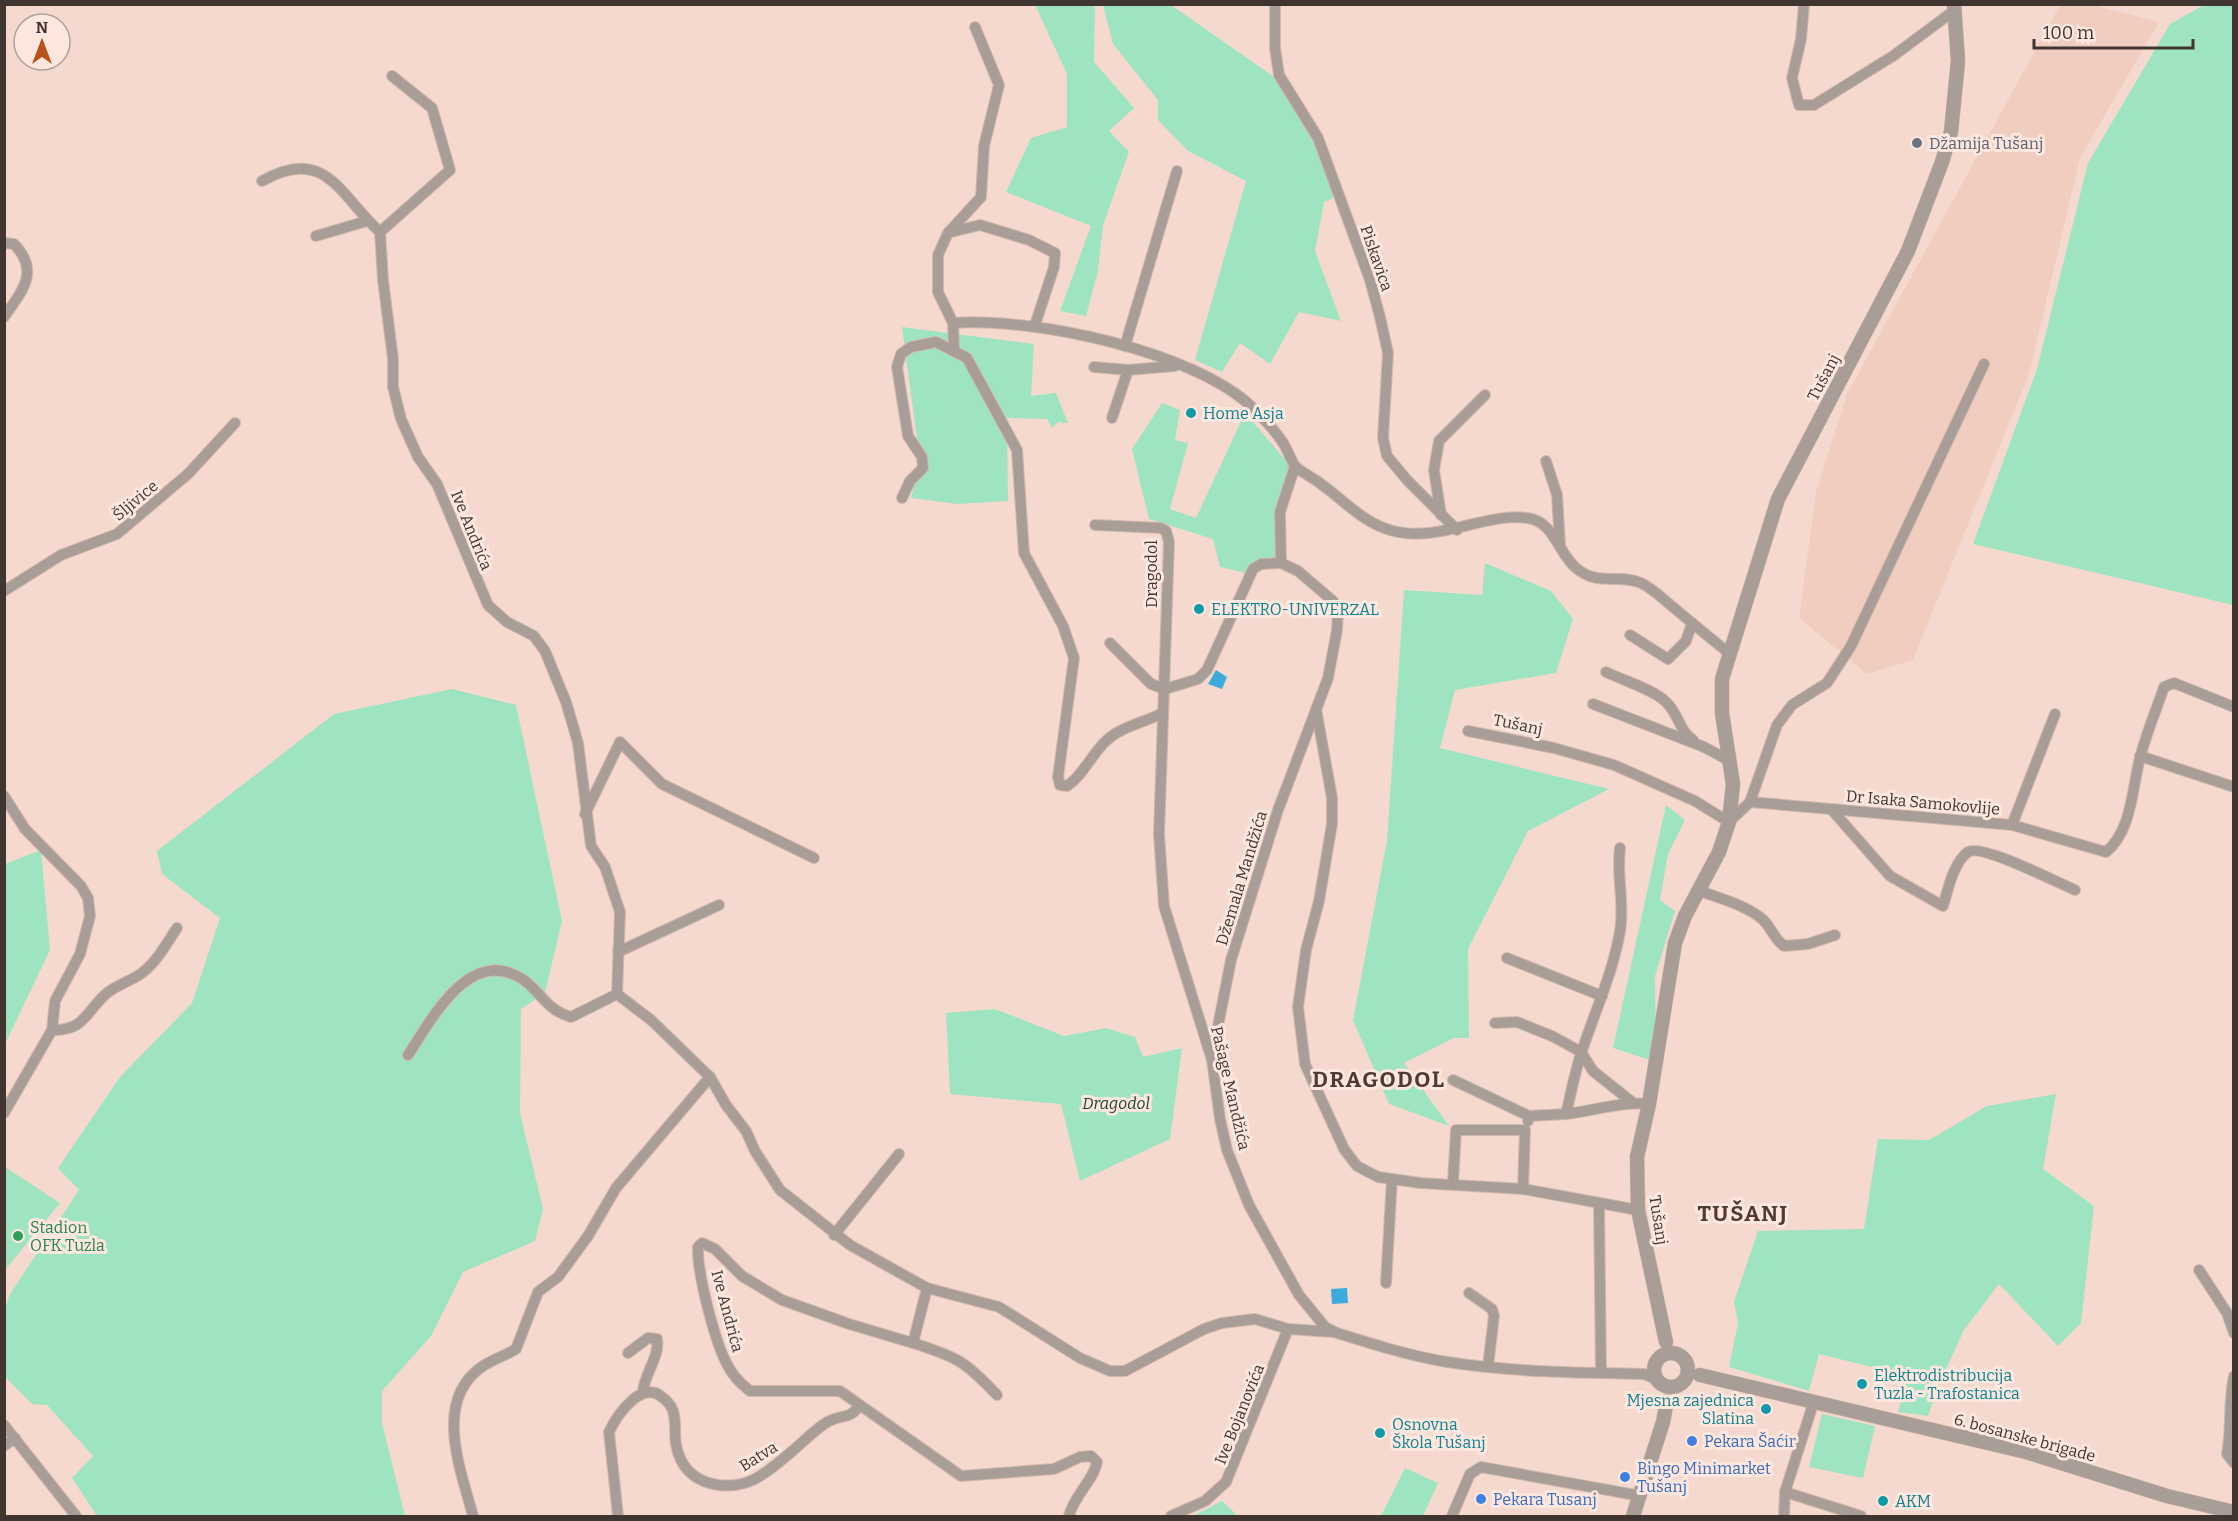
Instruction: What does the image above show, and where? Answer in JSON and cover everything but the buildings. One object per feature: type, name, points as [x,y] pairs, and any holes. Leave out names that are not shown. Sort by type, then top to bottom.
[{"type":"street","name":"Piskavica","points":[[1275,4],[1275,48],[1280,75],[1318,138],[1370,280],[1380,317],[1388,352],[1383,438],[1388,456],[1408,481],[1457,530]]},
{"type":"street","name":"Tušanj","points":[[1804,4],[1801,39],[1792,78],[1799,105],[1814,105],[1893,56],[1954,7]]},
{"type":"street","name":"Tušanj","points":[[1666,1342],[1638,1210],[1637,1157],[1649,1104],[1675,943],[1685,916],[1719,852],[1729,822],[1733,784],[1722,713],[1722,679],[1754,583],[1778,500],[1908,251],[1942,162],[1951,132],[1958,61],[1954,7]]},
{"type":"street","points":[[954,349],[953,323],[938,292],[938,255],[948,233],[981,197],[984,146],[998,96],[995,72],[975,27]]},
{"type":"street","points":[[262,181],[279,172],[296,168],[318,170],[329,178],[367,221],[380,232],[450,170],[432,108],[392,76]]},
{"type":"street","points":[[1125,346],[1177,171]]},
{"type":"street","points":[[316,236],[367,221]]},
{"type":"street","points":[[948,233],[980,225],[1029,240],[1055,253],[1054,267],[1035,325]]},
{"type":"street","name":"Ive Andrića","points":[[380,232],[383,280],[393,359],[393,387],[401,419],[418,457],[437,484],[488,605],[507,622],[534,636],[545,651],[566,702],[578,743],[585,814],[591,846],[604,867],[620,912],[617,994]]},
{"type":"street","points":[[4,243],[14,244],[26,257],[29,270],[18,297],[4,317]]},
{"type":"street","points":[[953,323],[980,321],[1035,325],[1125,346],[1178,365],[1240,396],[1278,436],[1295,466],[1364,517],[1383,527],[1399,533],[1457,530],[1494,520],[1525,518],[1537,520],[1560,545],[1575,567],[1589,577],[1640,583],[1729,653]]},
{"type":"street","points":[[902,498],[910,481],[923,468],[922,457],[908,436],[897,367],[901,354],[910,347],[936,342],[954,349],[967,358],[1017,450],[1024,553],[1063,626],[1072,651],[1073,668],[1058,777],[1060,784],[1066,786],[1072,782],[1091,756],[1114,734],[1162,713]]},
{"type":"street","points":[[1729,822],[1750,802],[1777,725],[1792,705],[1827,683],[1851,646],[1984,364]]},
{"type":"street","points":[[1094,367],[1128,370],[1178,365]]},
{"type":"street","points":[[1112,418],[1128,370]]},
{"type":"street","points":[[1441,515],[1434,470],[1439,441],[1485,395]]},
{"type":"street","name":"Šljivice","points":[[4,591],[61,555],[117,534],[188,474],[235,423]]},
{"type":"street","points":[[1546,462],[1557,495],[1560,545]]},
{"type":"street","points":[[1281,563],[1280,512],[1295,466]]},
{"type":"street","name":"Dragodol","points":[[1095,525],[1161,528],[1166,531],[1169,542],[1165,688]]},
{"type":"street","points":[[1110,643],[1151,684],[1165,688],[1204,675],[1253,569],[1261,564],[1281,563],[1298,571],[1333,601],[1338,611],[1328,678],[1316,709],[1332,798],[1332,824],[1319,901],[1306,950],[1298,1007],[1305,1064],[1344,1149],[1357,1166],[1378,1177],[1420,1183],[1523,1188],[1599,1205],[1638,1210]]},
{"type":"street","points":[[1630,635],[1668,659],[1686,641],[1692,623]]},
{"type":"street","points":[[1606,672],[1665,699],[1675,711],[1684,734],[1730,761]]},
{"type":"street","name":"Dr Isaka Samokovlije","points":[[1750,802],[2012,825],[2106,852],[2117,843],[2131,803],[2140,756],[2164,687],[2174,683],[2234,707]]},
{"type":"street","name":"Pašage Mandžića","points":[[1165,688],[1162,713],[1159,834],[1164,906],[1212,1060],[1221,1129],[1249,1205],[1280,1265],[1299,1295],[1325,1327],[1336,1333],[1438,1360],[1601,1374],[1644,1374],[1660,1382]]},
{"type":"street","points":[[1593,704],[1704,747]]},
{"type":"street","name":"Džemala Mandžića","points":[[1212,1060],[1231,960],[1278,810],[1316,709]]},
{"type":"street","name":"Dr Isaka Samokovlije","points":[[2012,825],[2055,714]]},
{"type":"street","name":"Tušanj","points":[[1468,730],[1592,758],[1695,801],[1729,822]]},
{"type":"street","points":[[585,814],[620,742],[662,784],[814,858]]},
{"type":"street","points":[[2140,756],[2234,787]]},
{"type":"street","points":[[4,796],[25,829],[59,861],[88,898],[90,916],[80,954],[55,1001],[52,1030],[4,1113]]},
{"type":"street","name":"Dr Isaka Samokovlije","points":[[1831,809],[1890,876],[1943,906],[1956,870],[1968,852],[1975,849],[1994,854],[2075,890]]},
{"type":"street","points":[[1566,1114],[1581,1052],[1602,996],[1622,921],[1622,894],[1617,864],[1620,848]]},
{"type":"street","points":[[1700,891],[1757,915],[1767,923],[1774,938],[1785,946],[1808,944],[1835,935]]},
{"type":"street","points":[[618,952],[718,905]]},
{"type":"street","points":[[52,1030],[66,1031],[81,1023],[104,996],[119,984],[139,975],[157,958],[177,928]]},
{"type":"street","points":[[1506,958],[1602,996]]},
{"type":"street","points":[[408,1055],[447,998],[459,985],[476,974],[510,973],[525,981],[554,1011],[571,1017],[617,994],[651,1020],[710,1077],[726,1105],[746,1131],[755,1151],[780,1190],[834,1235],[927,1288],[999,1307],[1080,1358],[1110,1371],[1125,1371],[1204,1329],[1222,1323],[1255,1319],[1288,1329],[1336,1333]]},
{"type":"street","points":[[1495,1023],[1517,1022],[1554,1037],[1581,1052],[1593,1071],[1632,1102]]},
{"type":"street","points":[[473,1516],[456,1452],[452,1419],[465,1383],[483,1365],[516,1349],[538,1292],[566,1267],[588,1236],[616,1188],[710,1077]]},
{"type":"street","points":[[1454,1080],[1529,1116],[1606,1109],[1632,1102],[1649,1104]]},
{"type":"street","points":[[1523,1188],[1525,1130],[1529,1116]]},
{"type":"street","points":[[1453,1183],[1456,1130],[1525,1130]]},
{"type":"street","points":[[834,1235],[899,1154]]},
{"type":"street","points":[[1386,1284],[1392,1179]]},
{"type":"street","points":[[1599,1205],[1601,1374]]},
{"type":"street","name":"Ive Andrića","points":[[997,1395],[969,1365],[955,1357],[849,1324],[782,1300],[742,1276],[706,1243],[699,1245],[701,1270],[720,1348],[727,1365],[741,1383],[752,1392],[835,1390],[860,1405],[934,1460],[961,1476],[1054,1469],[1084,1456],[1094,1457],[1097,1462],[1096,1468],[1077,1495],[1069,1516]]},
{"type":"street","points":[[2199,1270],[2227,1313],[2234,1333]]},
{"type":"street","points":[[913,1343],[927,1288]]},
{"type":"street","points":[[1468,1293],[1492,1309],[1494,1316],[1488,1366]]},
{"type":"street","name":"Ive Bojanovića","points":[[1171,1516],[1205,1501],[1227,1482],[1288,1329]]},
{"type":"street","points":[[618,1516],[609,1431],[623,1412],[643,1392],[646,1374],[657,1349],[657,1340],[648,1338],[628,1353]]},
{"type":"street","points":[[1660,1382],[1681,1383],[1700,1375],[1687,1365],[1666,1342]]},
{"type":"street","points":[[1666,1342],[1654,1370],[1667,1401]]},
{"type":"street","points":[[1661,1357],[1676,1354]]},
{"type":"street","points":[[1632,1516],[1641,1496],[1667,1401],[1681,1383],[1687,1365]]},
{"type":"street","name":"6. bosanske brigade","points":[[1700,1375],[2026,1452],[2167,1496],[2234,1512]]},
{"type":"street","points":[[2234,1376],[2229,1400],[2230,1436],[2227,1454],[2234,1463]]},
{"type":"street","name":"Batva","points":[[643,1392],[654,1391],[672,1408],[674,1440],[686,1468],[704,1482],[722,1485],[739,1484],[759,1476],[826,1423],[853,1414],[860,1405]]},
{"type":"street","points":[[1784,1516],[1785,1492],[1814,1401]]},
{"type":"street","points":[[4,1425],[76,1516]]},
{"type":"street","points":[[4,1446],[15,1438]]},
{"type":"street","points":[[1452,1516],[1470,1474],[1481,1467],[1641,1496]]},
{"type":"street","points":[[1785,1492],[1861,1516]]},
{"type":"shaded area","points":[[2060,5],[2093,5],[2159,22],[2080,158],[2029,374],[1913,660],[1867,674],[1799,618],[1816,492],[1847,394]]},
{"type":"green space","points":[[1035,5],[1095,5],[1094,62],[1134,108],[1109,131],[1129,152],[1103,225],[1098,271],[1086,316],[1060,311],[1091,226],[1006,192],[1031,138],[1067,127],[1067,74]]},
{"type":"green space","points":[[1103,5],[1171,5],[1297,93],[1343,194],[1324,202],[1315,251],[1341,321],[1299,312],[1270,364],[1240,343],[1222,372],[1195,360],[1246,181],[1188,151],[1158,120],[1158,100],[1113,44]]},
{"type":"green space","points":[[2204,5],[2234,5],[2233,605],[1973,544],[2037,369],[2088,163],[2170,24]]},
{"type":"green space","points":[[902,327],[1034,344],[1031,396],[1056,393],[1068,423],[1058,422],[1052,428],[1047,419],[1007,418],[1008,501],[957,504],[911,498],[920,461]]},
{"type":"green space","points":[[1162,403],[1180,410],[1175,440],[1188,443],[1170,509],[1196,518],[1245,413],[1294,470],[1280,512],[1284,554],[1246,573],[1220,567],[1213,539],[1149,519],[1132,449]]},
{"type":"green space","points":[[1485,563],[1551,591],[1573,619],[1556,673],[1455,690],[1440,748],[1609,789],[1528,831],[1468,949],[1469,1038],[1454,1038],[1404,1063],[1449,1126],[1389,1104],[1353,1020],[1387,841],[1404,590],[1482,595]]},
{"type":"green space","points":[[452,689],[516,705],[562,921],[545,993],[521,1009],[520,1113],[543,1209],[535,1241],[463,1272],[431,1336],[382,1391],[382,1423],[405,1516],[97,1516],[72,1478],[93,1456],[47,1405],[32,1404],[5,1377],[5,1309],[10,1294],[79,1190],[58,1168],[120,1077],[192,1003],[220,918],[162,874],[157,851],[334,714]]},
{"type":"green space","points":[[1666,805],[1685,820],[1668,854],[1660,900],[1675,911],[1655,976],[1656,1062],[1613,1048]]},
{"type":"green space","points":[[41,850],[50,950],[5,1044],[5,864]]},
{"type":"green space","name":"Dragodol","points":[[995,1009],[1064,1036],[1106,1028],[1135,1037],[1143,1057],[1182,1048],[1170,1139],[1080,1181],[1061,1104],[950,1094],[946,1013]]},
{"type":"green space","points":[[2056,1094],[2043,1169],[2094,1206],[2081,1323],[2058,1346],[1999,1284],[1964,1330],[1939,1384],[1928,1416],[1898,1412],[1908,1376],[1819,1354],[1809,1391],[1729,1367],[1738,1323],[1734,1302],[1758,1231],[1864,1229],[1878,1139],[1929,1140],[1987,1106]]},
{"type":"green space","name":"Stadion OFK Tuzla","points":[[5,1167],[60,1203],[5,1270]]},
{"type":"green space","points":[[1822,1414],[1875,1426],[1863,1478],[1809,1467]]},
{"type":"green space","points":[[1405,1468],[1438,1483],[1423,1516],[1381,1516]]},
{"type":"green space","points":[[1222,1501],[1238,1516],[1193,1516]]},
{"type":"water","points":[[1216,670],[1227,677],[1222,689],[1208,684]]},
{"type":"water","points":[[1347,1288],[1348,1303],[1332,1304],[1331,1289]]},
{"type":"place","name":"Džamija Tušanj","points":[[1917,143]]},
{"type":"place","name":"Home Asja","points":[[1191,413]]},
{"type":"place","name":"ELEKTRO-UNIVERZAL","points":[[1199,609]]},
{"type":"place","name":"Stadion OFK Tuzla","points":[[18,1236]]},
{"type":"place","name":"Elektrodistribucija Tuzla - Trafostanica","points":[[1862,1384]]},
{"type":"place","name":"Mjesna zajednica Slatina","points":[[1766,1409]]},
{"type":"place","name":"Osnovna Škola Tušanj","points":[[1380,1433]]},
{"type":"place","name":"Pekara Šaćir","points":[[1692,1441]]},
{"type":"place","name":"Bingo Minimarket Tušanj","points":[[1625,1477]]},
{"type":"place","name":"Pekara Tusanj","points":[[1481,1499]]},
{"type":"place","name":"AKM","points":[[1883,1501]]},
{"type":"district","name":"DRAGODOL","points":[[1379,1079]]},
{"type":"district","name":"TUŠANJ","points":[[1743,1213]]}]
